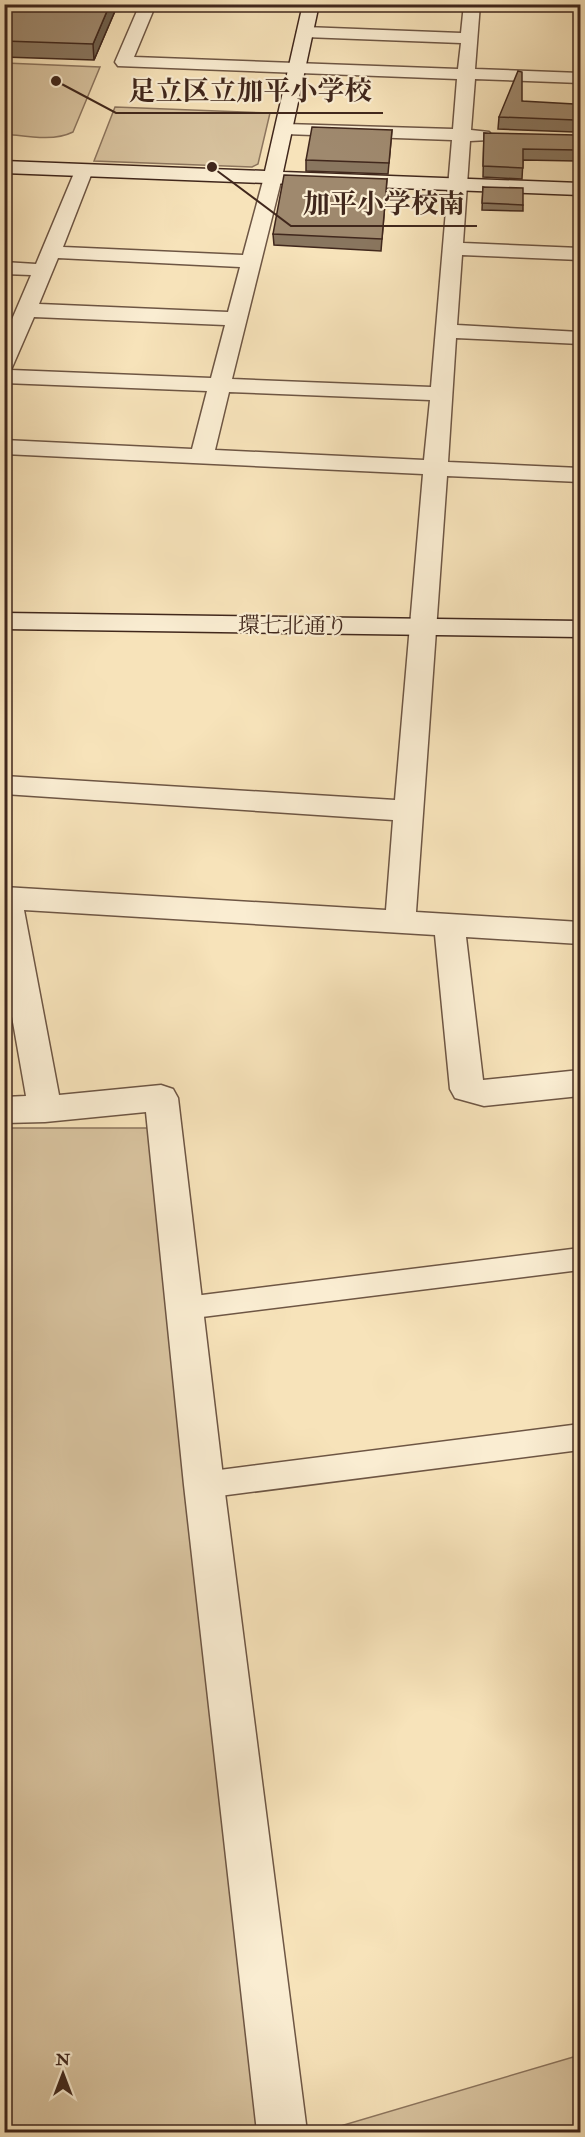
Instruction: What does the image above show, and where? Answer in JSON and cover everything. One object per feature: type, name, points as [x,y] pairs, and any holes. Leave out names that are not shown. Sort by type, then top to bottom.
[{"type":"street","points":[[148,4],[124,62],[580,78]]},
{"type":"street","points":[[202,455],[285,129],[311,4]]},
{"type":"street","points":[[400,921],[472,4]]},
{"type":"street","points":[[305,32],[469,38]]},
{"type":"street","points":[[285,129],[498,136]]},
{"type":"street","points":[[4,167],[580,189]]},
{"type":"street","points":[[4,365],[84,170]]},
{"type":"street","points":[[452,249],[580,254]]},
{"type":"street","points":[[4,268],[47,261],[252,261]]},
{"type":"street","points":[[4,311],[237,319]]},
{"type":"street","points":[[446,331],[580,338]]},
{"type":"street","points":[[4,375],[442,394]]},
{"type":"street","points":[[4,447],[580,475]]},
{"type":"street","name":"環七北通り","points":[[4,621],[580,629]]},
{"type":"street","points":[[4,785],[409,811]]},
{"type":"street","points":[[45,1109],[6,898],[580,933]]},
{"type":"street","points":[[449,924],[467,1089],[484,1093],[580,1083]]},
{"type":"street","points":[[4,1110],[45,1109],[161,1098],[204,1485],[282,2133]]},
{"type":"lane","points":[[186,1308],[580,1259]]},
{"type":"lane","points":[[204,1485],[580,1437]]},
{"type":"shaded area","points":[[5,63],[100,67],[73,132],[48,138],[5,134]]},
{"type":"shaded area","points":[[115,107],[270,113],[258,164],[252,167],[94,161]]},
{"type":"shaded area","points":[[5,1128],[151,1128],[260,2132],[5,2132]]},
{"type":"shaded area","points":[[580,2055],[580,2132],[338,2132],[337,2127]]},
{"type":"building","points":[[4,4],[110,4],[93,44],[4,41]]},
{"type":"building","points":[[518,71],[522,72],[522,101],[574,104],[575,120],[499,117]]},
{"type":"building","points":[[312,127],[392,130],[389,163],[306,160]]},
{"type":"building","points":[[484,133],[576,135],[577,150],[523,149],[523,168],[483,166]]},
{"type":"building","points":[[284,175],[387,179],[382,239],[273,234]]},
{"type":"building","points":[[483,187],[523,188],[523,205],[482,203]]},
{"type":"place","name":"足立区立加平小学校","points":[[56,81]]},
{"type":"place","name":"加平小学校南","points":[[212,167]]}]
